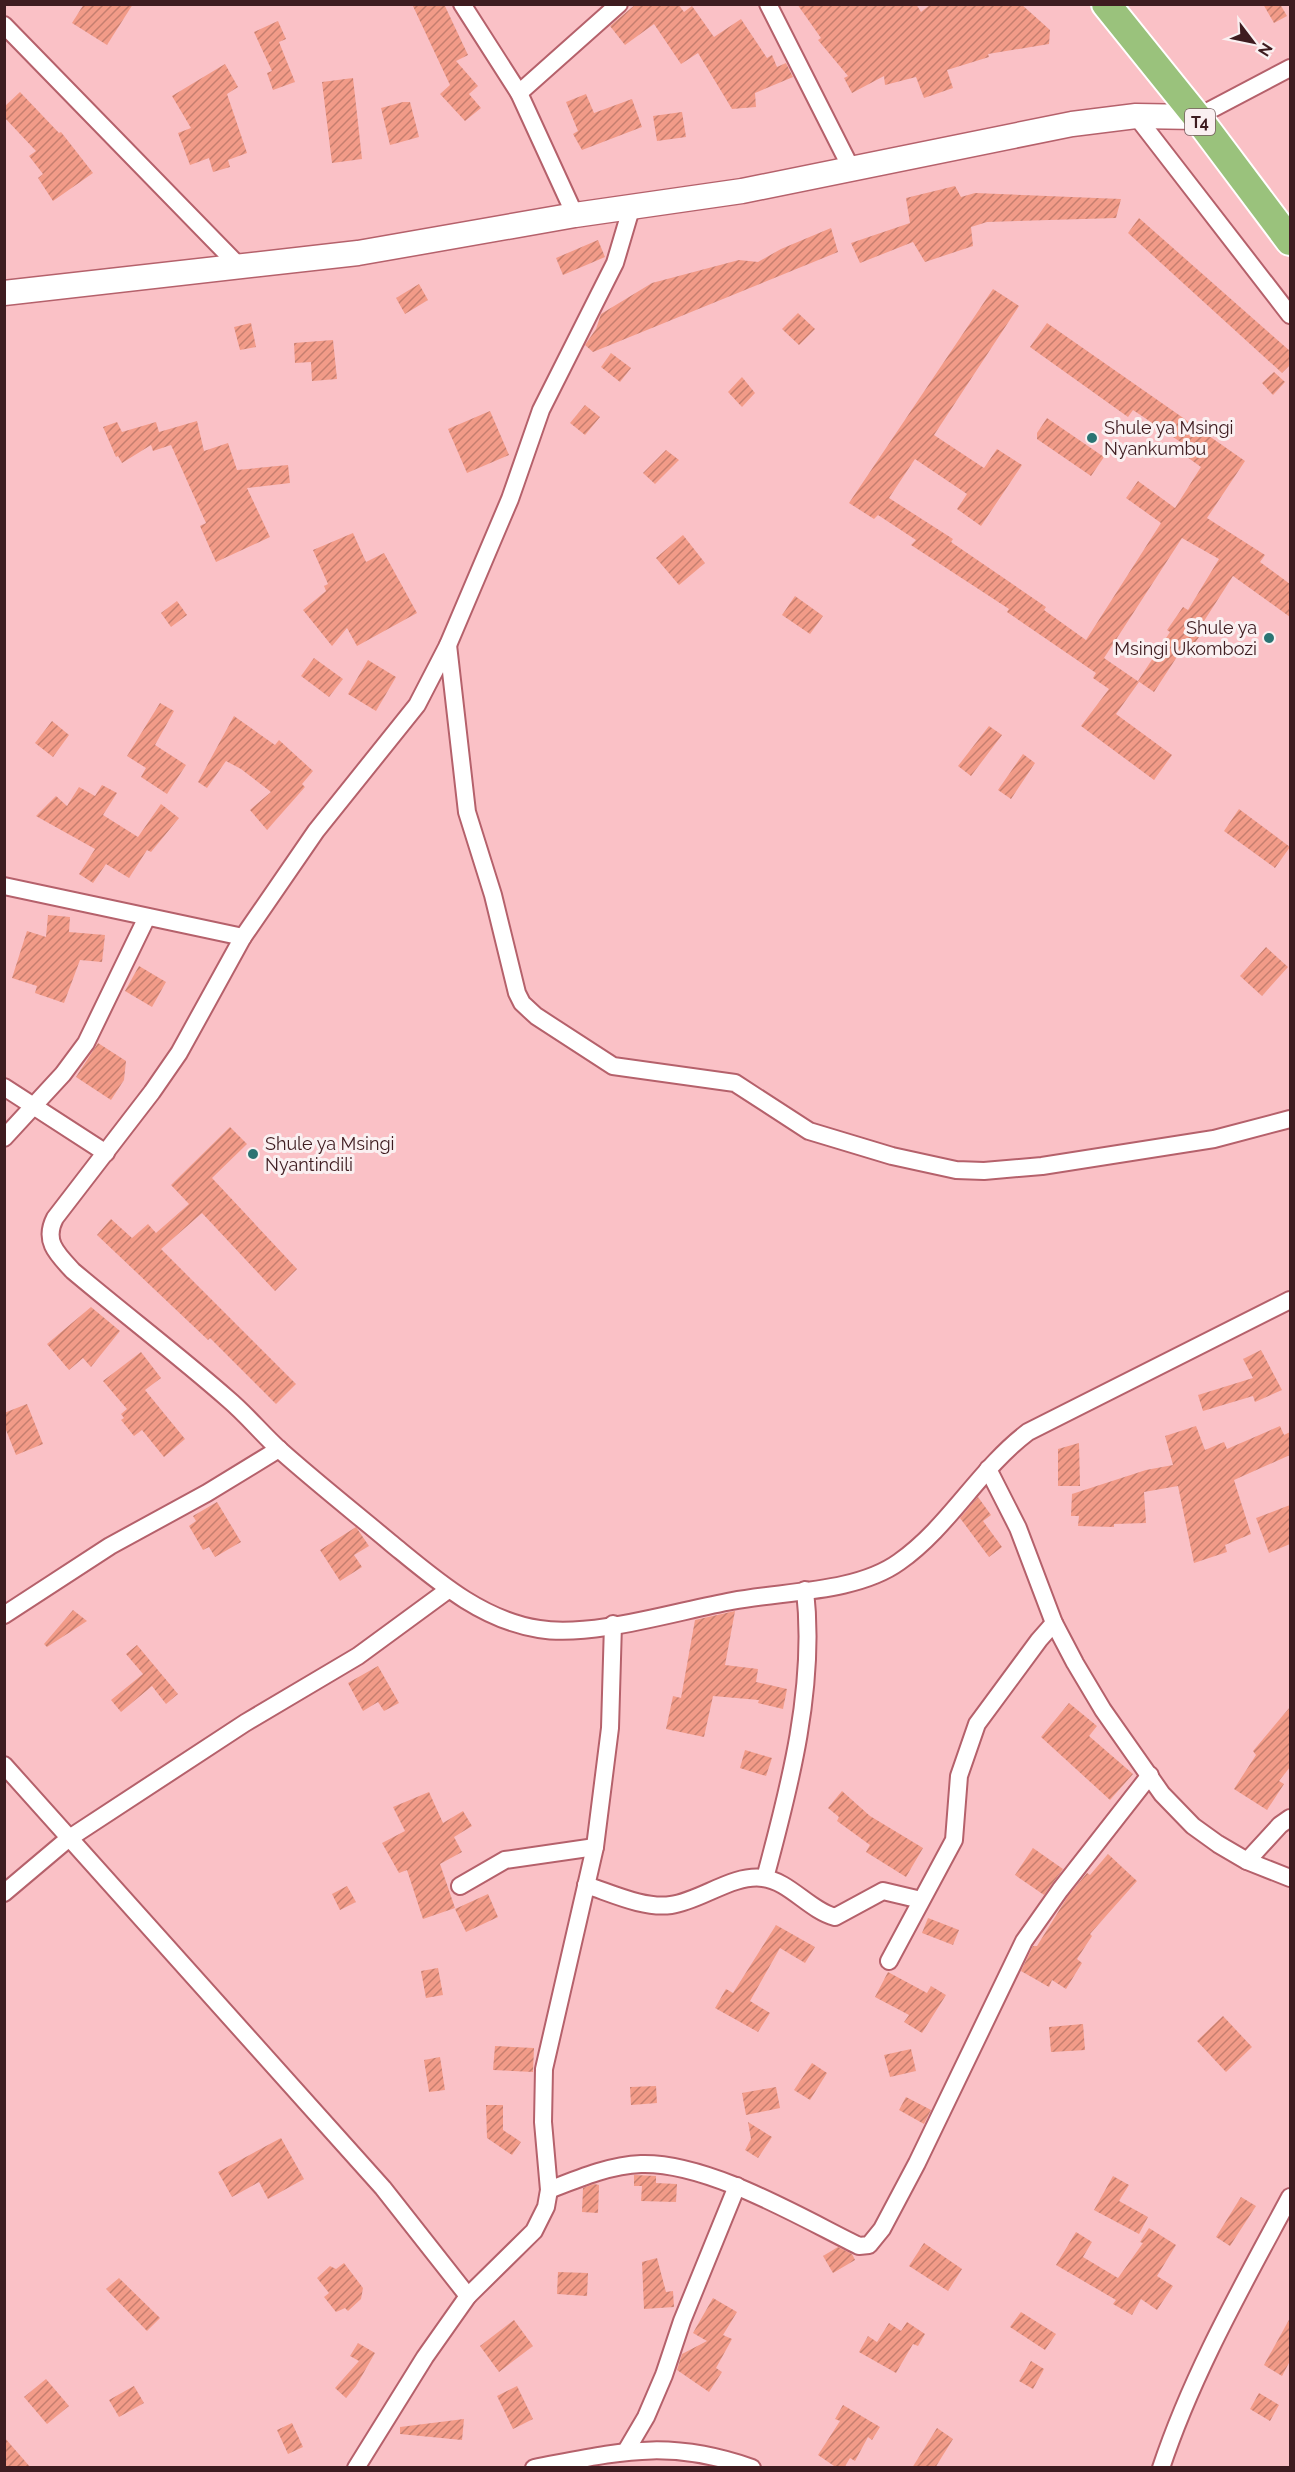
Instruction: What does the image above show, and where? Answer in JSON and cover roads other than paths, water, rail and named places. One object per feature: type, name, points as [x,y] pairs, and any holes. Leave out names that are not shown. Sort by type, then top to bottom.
[{"type":"highway","name":"T4","points":[[1106,4],[1197,117],[1290,241]]},
{"type":"main road","points":[[4,293],[358,253],[575,215],[631,209],[852,170],[1072,124],[1136,116],[1197,117]]},
{"type":"street","points":[[462,4],[519,93],[575,215]]},
{"type":"street","points":[[519,93],[619,4]]},
{"type":"street","points":[[768,4],[852,170]]},
{"type":"street","points":[[4,25],[239,266]]},
{"type":"street","points":[[1197,117],[1290,68]]},
{"type":"street","points":[[1136,116],[1290,315]]},
{"type":"street","points":[[631,209],[615,262],[541,410],[510,499],[448,645],[417,705],[316,831],[243,937],[178,1053],[132,1120],[55,1218],[49,1237],[52,1246],[73,1270],[228,1399],[279,1449],[448,1590],[482,1610],[517,1624],[540,1630],[567,1631],[613,1624],[763,1595],[843,1584],[886,1570],[900,1562],[955,1508],[1006,1448],[1028,1432],[1290,1300]]},
{"type":"street","points":[[448,645],[467,812],[493,895],[517,993],[522,1003],[536,1016],[601,1060],[624,1069],[735,1083],[795,1125],[809,1131],[892,1156],[956,1170],[984,1171],[1042,1166],[1214,1139],[1290,1119]]},
{"type":"street","points":[[4,886],[243,937]]},
{"type":"street","points":[[4,1138],[35,1106],[87,1043],[147,917]]},
{"type":"street","points":[[4,1087],[106,1153]]},
{"type":"street","points":[[4,1615],[110,1546],[207,1493],[279,1449]]},
{"type":"street","points":[[988,1469],[1018,1528],[1054,1623],[1103,1710],[1162,1794],[1193,1826],[1218,1844],[1247,1861],[1290,1878]]},
{"type":"street","points":[[4,1893],[68,1839],[245,1722],[358,1656],[448,1590]]},
{"type":"street","points":[[765,1878],[786,1800],[801,1711],[809,1625],[805,1590]]},
{"type":"street","points":[[889,1960],[948,1852],[956,1832],[959,1776],[977,1724],[1011,1681],[1032,1648],[1054,1623]]},
{"type":"street","points":[[356,2468],[425,2357],[468,2296],[534,2231],[542,2220],[549,2190],[543,2122],[544,2069],[595,1847],[610,1728],[613,1624]]},
{"type":"street","points":[[4,1766],[383,2188],[468,2296]]},
{"type":"street","points":[[549,2190],[599,2173],[642,2164],[696,2174],[737,2186],[859,2246],[869,2245],[903,2191],[1024,1941],[1060,1890],[1150,1775]]},
{"type":"street","points":[[1247,1861],[1280,1825],[1290,1818]]},
{"type":"street","points":[[460,1886],[505,1860],[595,1847]]},
{"type":"street","points":[[586,1885],[641,1902],[670,1906],[733,1883],[765,1878],[835,1917],[883,1891],[921,1900]]},
{"type":"street","points":[[626,2451],[646,2417],[737,2186]]},
{"type":"street","points":[[1161,2468],[1173,2431],[1206,2355],[1290,2197]]},
{"type":"street","points":[[534,2468],[626,2451],[684,2450],[715,2455],[752,2468]]},
{"type":"place","name":"Shule ya Msingi Nyankumbu","points":[[1092,438]]},
{"type":"place","name":"Shule ya Msingi Ukombozi","points":[[1269,638]]},
{"type":"place","name":"Shule ya Msingi Nyantindili","points":[[253,1154]]}]
